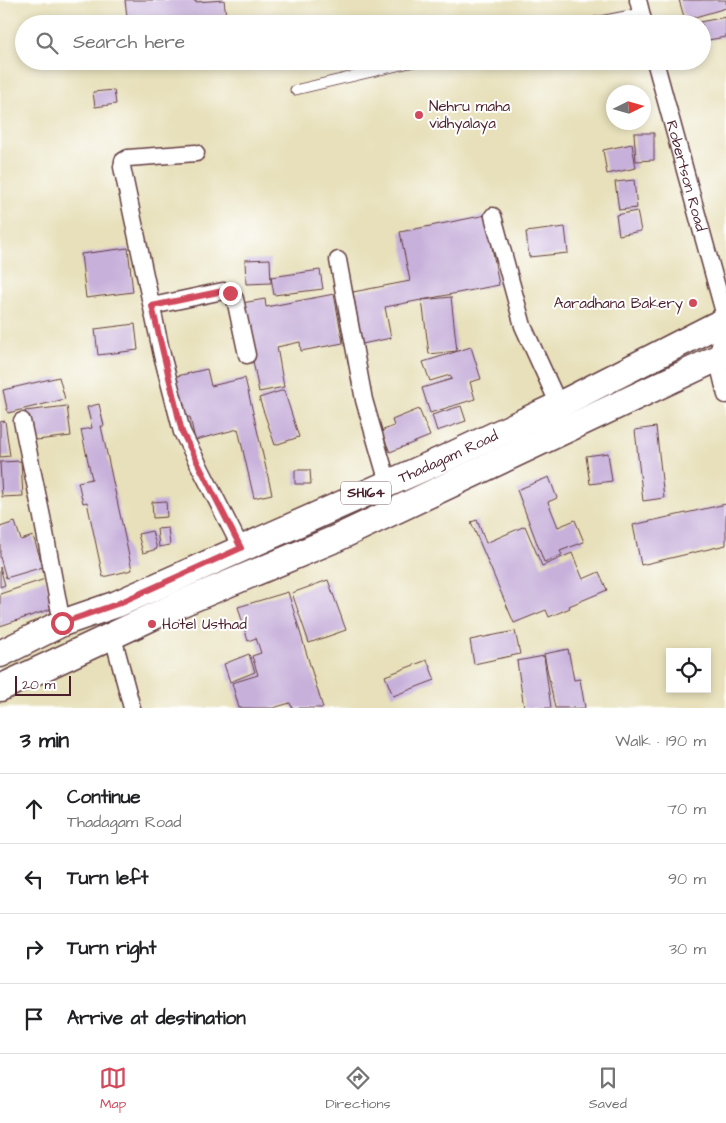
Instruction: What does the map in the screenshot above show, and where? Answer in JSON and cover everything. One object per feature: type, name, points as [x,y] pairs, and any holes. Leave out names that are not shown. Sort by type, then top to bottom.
[{"type":"main road","name":"Thadagam Road","points":[[0,654],[62,623],[117,604],[388,484],[559,405],[726,320]]},
{"type":"main road","name":"Thadagam Road","points":[[0,688],[113,637],[180,604],[335,539],[721,356]]},
{"type":"street","name":"Robertson Road","points":[[657,70],[726,320]]},
{"type":"street","points":[[196,153],[128,158],[123,161],[122,167],[182,432],[241,548]]},
{"type":"street","points":[[493,216],[523,326],[559,405]]},
{"type":"street","points":[[338,260],[364,400],[388,484]]},
{"type":"street","points":[[152,306],[223,291],[230,293],[235,299],[246,355]]},
{"type":"street","points":[[726,320],[721,356],[726,395]]},
{"type":"street","points":[[22,421],[62,623]]},
{"type":"street","points":[[113,637],[132,708]]},
{"type":"lane","points":[[627,15],[641,12]]},
{"type":"lane","points":[[295,90],[380,70]]},
{"type":"building","points":[[125,0],[195,0],[195,2],[224,0],[226,15],[127,15]]},
{"type":"building","points":[[679,0],[726,0],[726,8],[702,15],[684,15]]},
{"type":"building","points":[[726,17],[726,37],[711,40],[711,20]]},
{"type":"building","points":[[114,90],[116,104],[95,107],[93,92]]},
{"type":"building","points":[[634,133],[654,133],[654,160],[636,161]]},
{"type":"building","points":[[632,144],[636,168],[607,174],[603,150]]},
{"type":"building","points":[[634,180],[637,208],[619,210],[615,182]]},
{"type":"building","points":[[637,211],[641,231],[619,235],[616,215]]},
{"type":"building","points":[[486,215],[499,285],[385,307],[391,338],[362,344],[353,292],[410,281],[400,232]]},
{"type":"building","points":[[565,227],[568,253],[529,257],[526,232]]},
{"type":"building","points":[[128,248],[133,292],[86,298],[81,254]]},
{"type":"building","points":[[270,259],[271,283],[246,284],[245,260]]},
{"type":"building","points":[[320,270],[323,289],[274,295],[271,277]]},
{"type":"building","points":[[334,294],[343,343],[301,351],[300,342],[277,347],[284,387],[259,392],[242,303],[265,299],[266,307]]},
{"type":"building","points":[[451,297],[457,351],[429,354],[422,300]]},
{"type":"building","points":[[135,324],[138,350],[98,355],[95,329]]},
{"type":"building","points":[[471,347],[481,379],[470,382],[475,399],[430,413],[422,388],[452,379],[450,375],[430,381],[423,362]]},
{"type":"building","points":[[207,369],[211,386],[245,378],[272,494],[254,498],[238,429],[195,440],[190,417],[183,418],[173,377]]},
{"type":"building","points":[[59,377],[65,399],[8,413],[3,390]]},
{"type":"building","points":[[284,390],[299,437],[275,445],[259,398]]},
{"type":"building","points":[[99,404],[104,426],[101,426],[132,570],[103,577],[87,502],[83,503],[78,482],[92,479],[81,430],[92,428],[87,407]]},
{"type":"building","points":[[67,406],[71,436],[28,441],[25,411]]},
{"type":"building","points":[[461,406],[466,421],[437,431],[432,415]]},
{"type":"building","points":[[419,409],[430,436],[390,452],[381,431],[394,426],[392,420]]},
{"type":"building","points":[[5,421],[10,456],[0,457],[0,422]]},
{"type":"building","points":[[656,427],[664,498],[643,501],[635,430]]},
{"type":"building","points":[[608,453],[612,481],[590,484],[586,456]]},
{"type":"building","points":[[21,461],[23,496],[2,497],[0,462]]},
{"type":"building","points":[[295,470],[310,470],[311,484],[295,484]]},
{"type":"building","points":[[549,477],[557,498],[548,502],[558,527],[575,520],[584,542],[560,551],[562,555],[544,562],[517,490]]},
{"type":"building","points":[[166,501],[167,517],[153,518],[152,502]]},
{"type":"building","points":[[726,504],[726,545],[641,565],[633,525]]},
{"type":"building","points":[[477,520],[486,543],[525,526],[542,566],[572,553],[583,579],[599,572],[607,590],[569,606],[570,608],[549,617],[546,610],[514,623],[471,522]]},
{"type":"building","points":[[15,522],[21,540],[33,536],[43,567],[6,578],[0,557],[0,527]]},
{"type":"building","points":[[168,528],[170,545],[159,547],[157,529]]},
{"type":"building","points":[[152,531],[157,549],[143,553],[138,534]]},
{"type":"building","points":[[0,567],[5,585],[0,587]]},
{"type":"building","points":[[45,579],[54,608],[0,626],[0,594]]},
{"type":"building","points":[[328,580],[346,630],[309,643],[292,593]]},
{"type":"building","points":[[288,592],[323,708],[292,708],[290,703],[273,708],[239,708],[232,683],[258,675],[252,656],[261,653],[256,638],[248,641],[238,607]]},
{"type":"building","points":[[515,631],[520,654],[474,664],[470,640]]},
{"type":"building","points":[[568,649],[574,680],[580,679],[585,708],[555,708],[544,654]]},
{"type":"building","points":[[249,654],[255,672],[230,682],[224,664]]},
{"type":"building","points":[[544,656],[551,708],[524,708],[517,661]]},
{"type":"building","points":[[427,660],[435,680],[393,696],[385,676]]},
{"type":"place","name":"Nehru maha vidhyalaya","points":[[419,115]]},
{"type":"place","name":"Aaradhana Bakery","points":[[693,303]]},
{"type":"place","name":"Hotel Usthad","points":[[152,624]]},
{"type":"route","points":[[62,623],[117,604],[241,548],[182,432],[152,306],[223,291],[230,293]]}]
